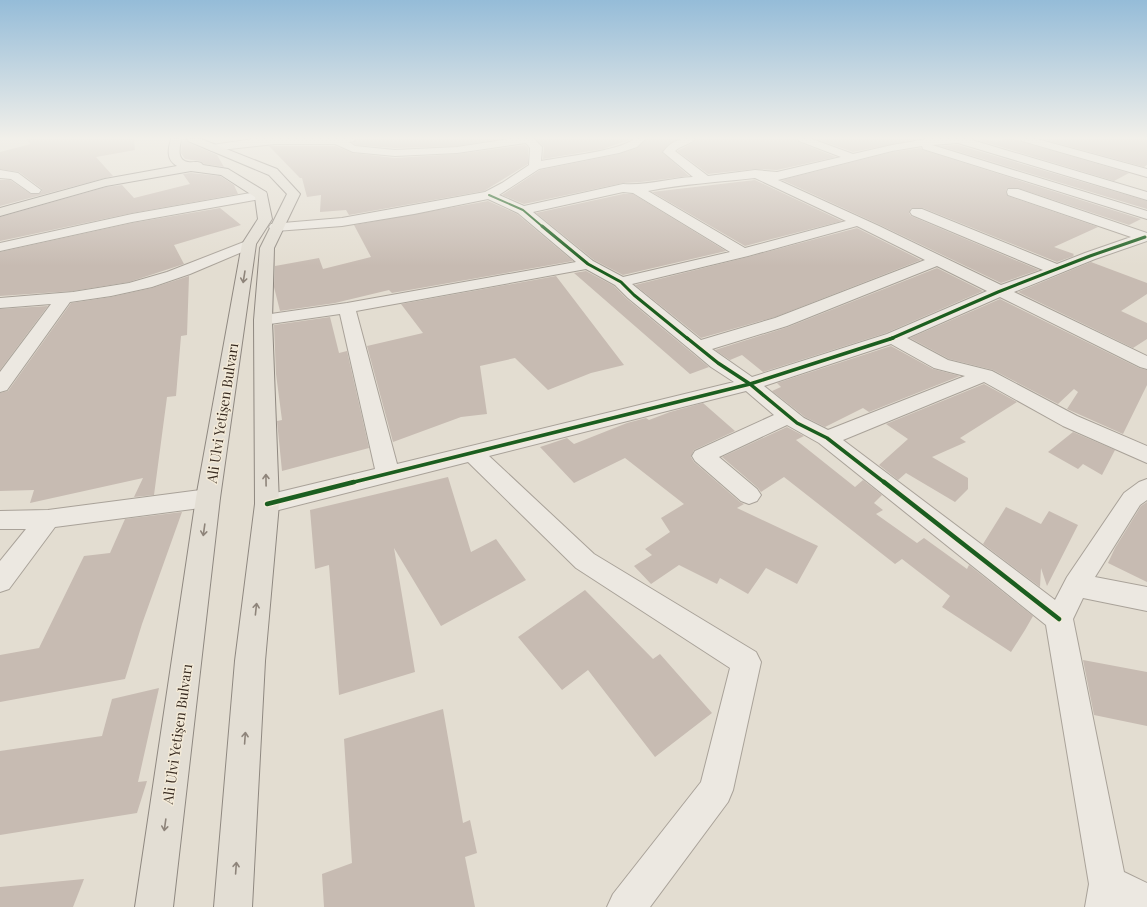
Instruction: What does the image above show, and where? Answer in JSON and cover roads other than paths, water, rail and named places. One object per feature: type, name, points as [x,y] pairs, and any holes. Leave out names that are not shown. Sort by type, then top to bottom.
[{"type":"main road","points":[[21,194],[70,181]]},
{"type":"main road","points":[[0,212],[110,181]]},
{"type":"main road","points":[[239,181],[260,195]]},
{"type":"main road","points":[[233,907],[250,661],[267,504],[263,320],[267,248],[276,227],[294,194],[282,181]]},
{"type":"main road","name":"Ali Ulvi Yetişen Bulvarı","points":[[154,907],[208,498],[249,244],[265,220],[260,195]]},
{"type":"street","points":[[22,181],[35,190]]},
{"type":"street","points":[[276,227],[342,222],[414,210],[489,195],[513,181]]},
{"type":"street","points":[[523,210],[624,188],[636,189],[678,181]]},
{"type":"street","points":[[771,181],[858,222],[998,292],[1147,363]]},
{"type":"street","points":[[1043,181],[1147,215]]},
{"type":"street","points":[[1099,181],[1147,196]]},
{"type":"street","points":[[636,189],[743,253]]},
{"type":"street","points":[[267,504],[750,384],[893,338],[998,292],[1090,256],[1145,237],[1013,192]]},
{"type":"street","points":[[0,246],[132,218],[260,195]]},
{"type":"street","points":[[489,195],[523,210],[588,264],[621,282],[634,295],[718,363],[750,384],[797,423],[827,438],[1059,619]]},
{"type":"street","points":[[917,212],[1057,270]]},
{"type":"street","points":[[621,282],[743,253],[858,222]]},
{"type":"street","points":[[0,303],[40,300],[113,291],[146,284],[249,244]]},
{"type":"street","points":[[698,347],[795,317],[936,261]]},
{"type":"street","points":[[263,320],[347,308],[588,264]]},
{"type":"street","points":[[0,386],[65,297]]},
{"type":"street","points":[[347,308],[388,474]]},
{"type":"street","points":[[893,338],[941,364],[985,375],[1070,421],[1147,455]]},
{"type":"street","points":[[827,438],[985,375]]},
{"type":"street","points":[[749,495],[702,456],[789,416]]},
{"type":"street","points":[[472,453],[585,561],[746,662],[716,790],[626,907]]},
{"type":"street","points":[[1147,488],[1132,499],[1076,585],[1059,619],[1106,896],[1147,902]]},
{"type":"street","points":[[0,520],[48,519],[208,498]]},
{"type":"street","points":[[0,581],[48,519]]},
{"type":"street","points":[[1076,585],[1147,599]]}]
